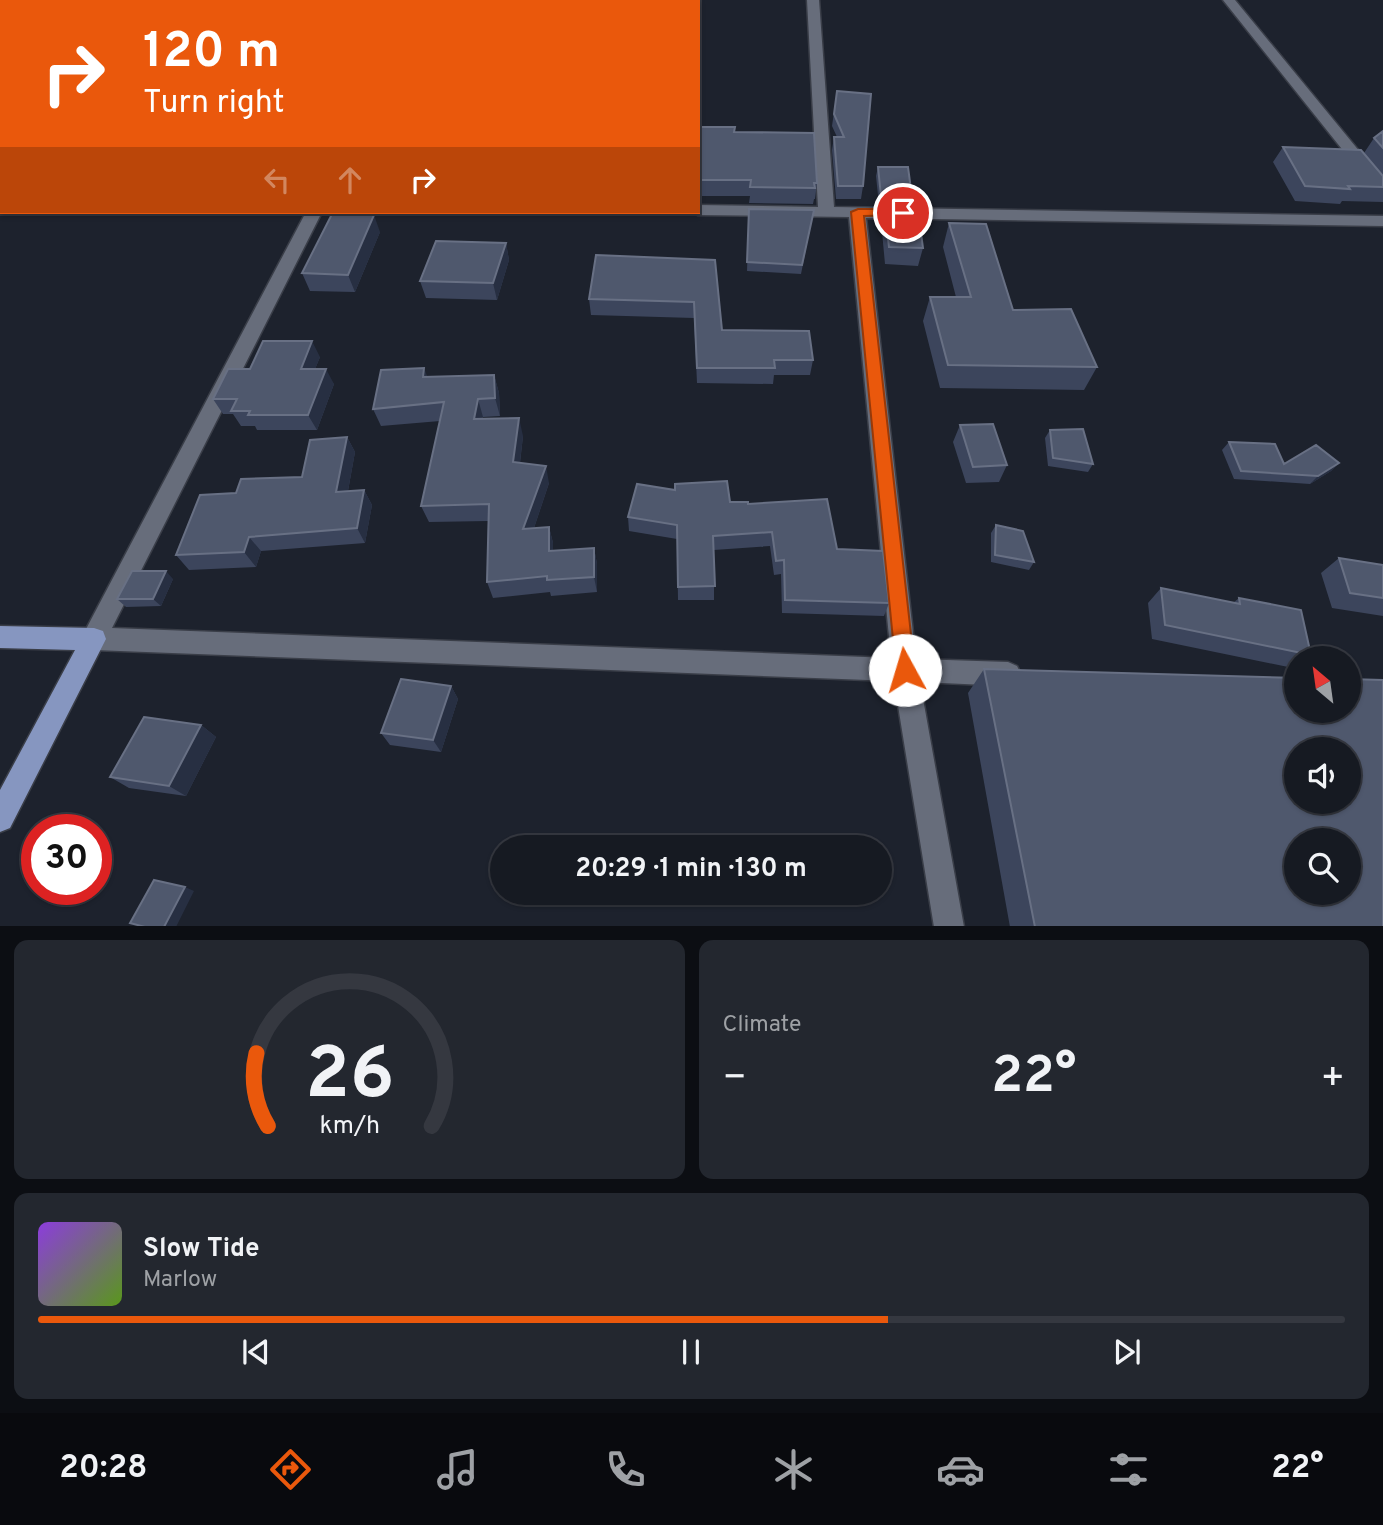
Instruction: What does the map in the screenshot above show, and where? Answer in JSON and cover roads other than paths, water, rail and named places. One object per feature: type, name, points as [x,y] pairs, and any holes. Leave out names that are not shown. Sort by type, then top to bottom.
[{"type":"main road","points":[[0,637],[94,639],[0,818]]},
{"type":"street","points":[[813,0],[826,212]]},
{"type":"street","points":[[1230,0],[1383,190]]},
{"type":"street","points":[[700,210],[1383,221]]},
{"type":"street","points":[[858,212],[905,670],[949,926]]},
{"type":"street","points":[[313,214],[94,639],[1027,675]]}]
